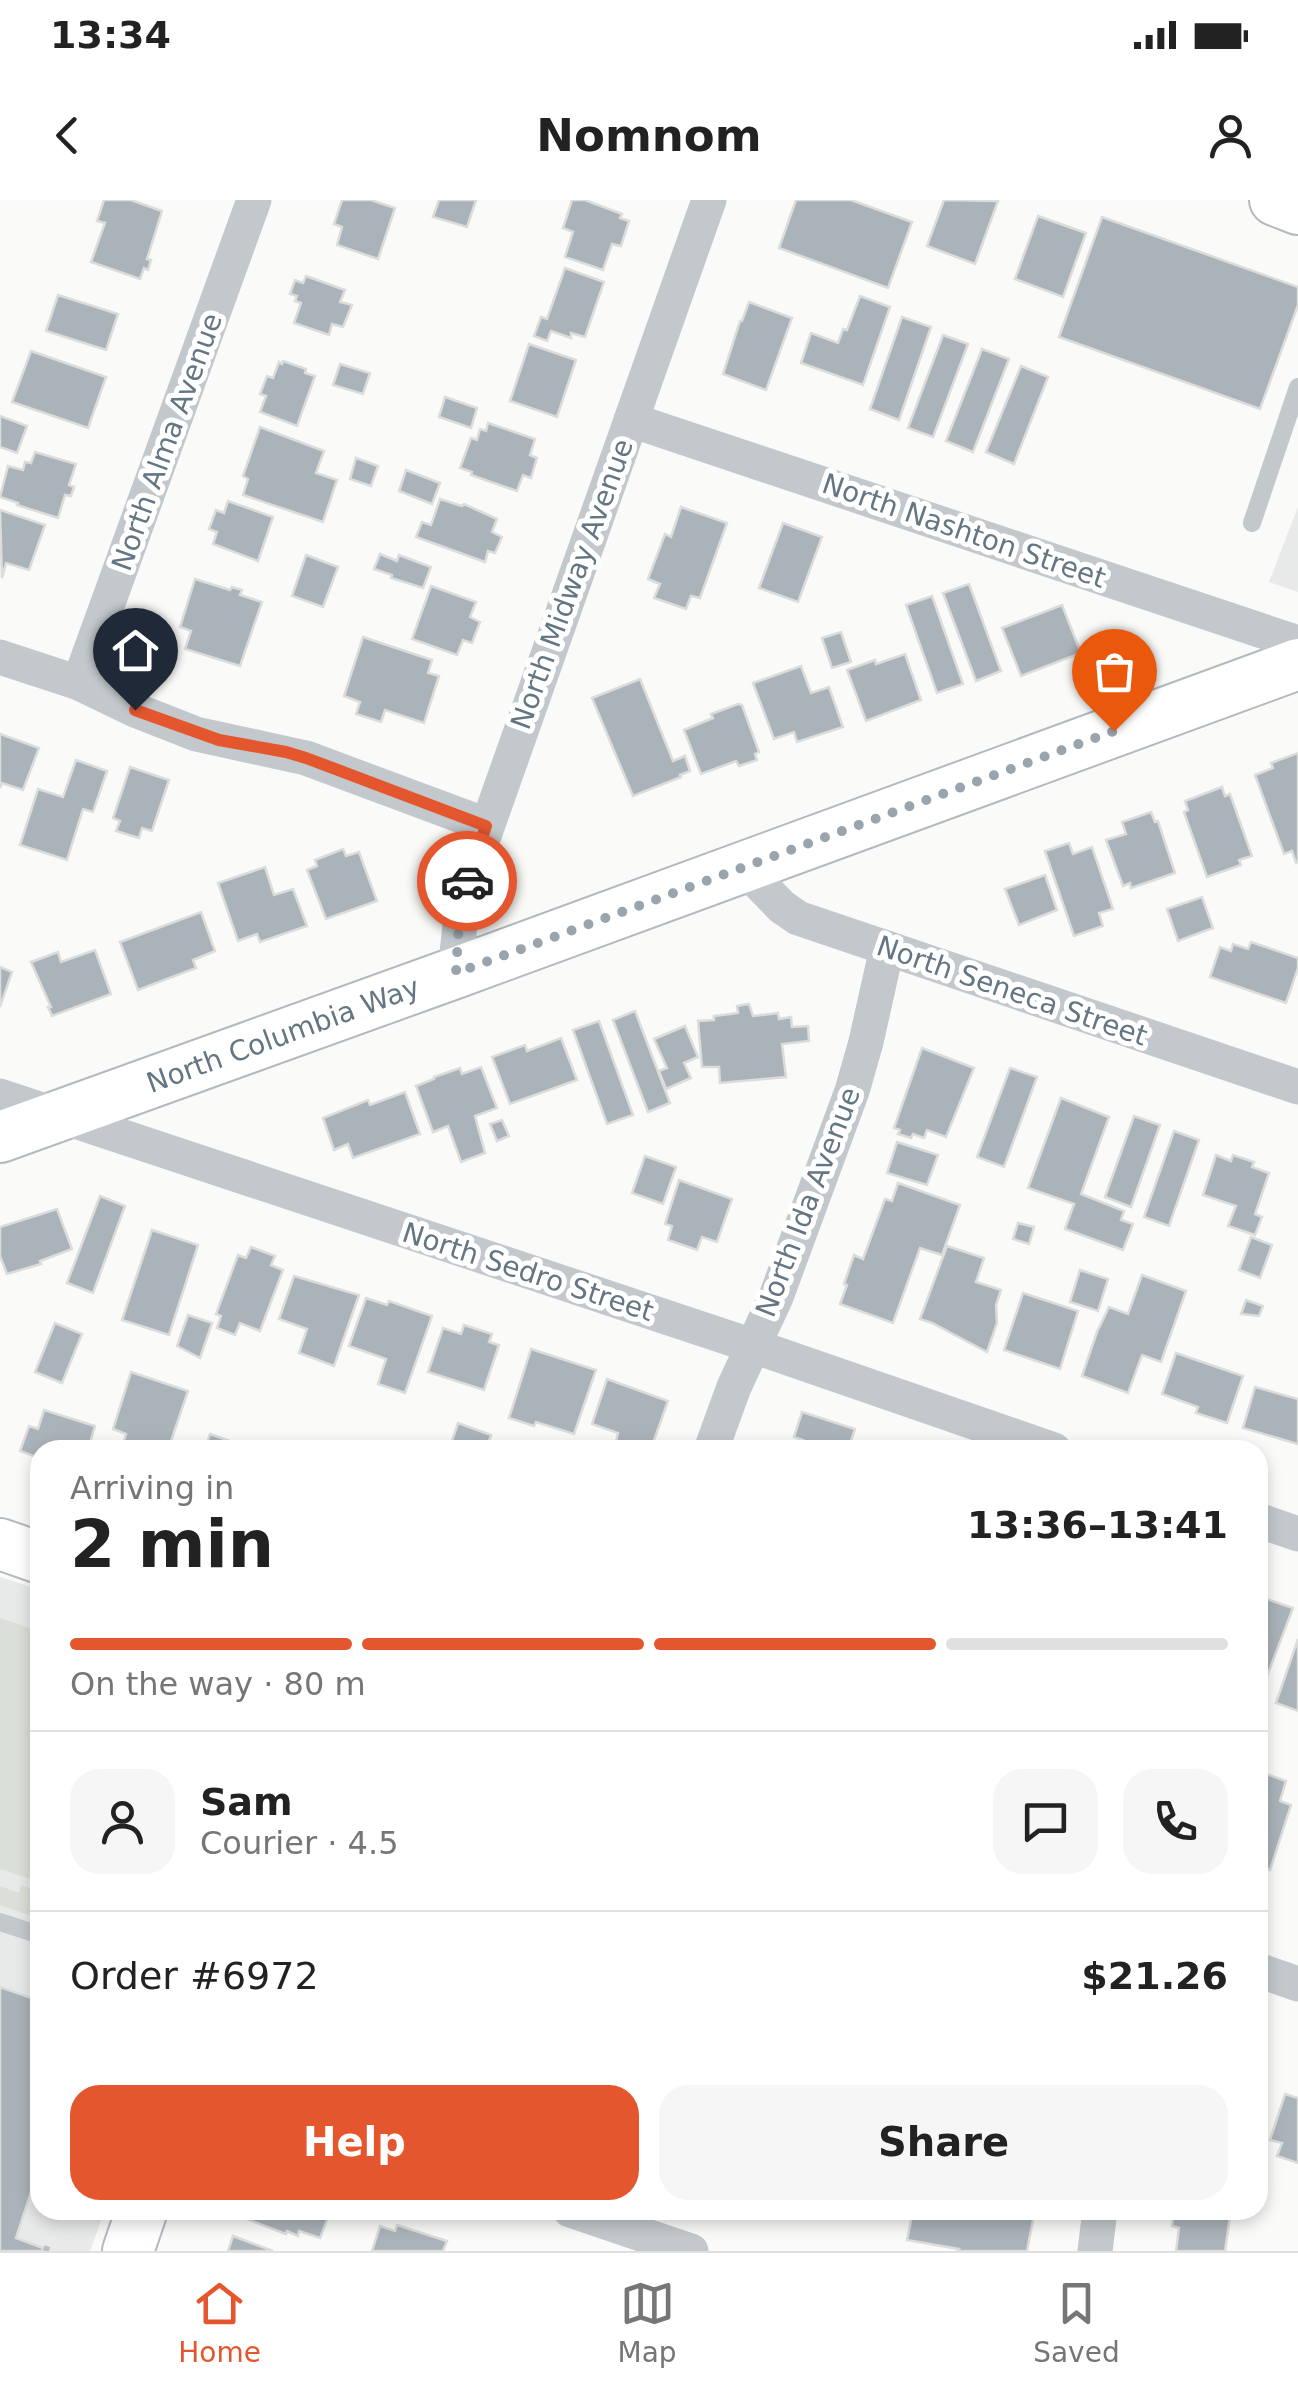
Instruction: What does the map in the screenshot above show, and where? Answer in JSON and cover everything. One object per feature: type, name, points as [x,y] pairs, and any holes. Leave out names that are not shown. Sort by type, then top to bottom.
[{"type":"street","name":"North Alma Avenue","points":[[79,683],[254,200]]},
{"type":"street","name":"North Midway Avenue","points":[[456,973],[463,895],[709,200]]},
{"type":"street","points":[[1275,200],[1298,208]]},
{"type":"street","name":"North Nashton Street","points":[[631,420],[1298,643]]},
{"type":"street","points":[[0,657],[79,683],[196,734],[306,758],[486,826]]},
{"type":"street","name":"North Columbia Way","points":[[0,1138],[1298,664]]},
{"type":"street","name":"North Seneca Street","points":[[743,867],[782,908],[798,918],[1298,1087]]},
{"type":"street","name":"North Ida Avenue","points":[[715,1440],[734,1387],[776,1297],[852,1091],[887,948]]},
{"type":"street","name":"North Sedro Street","points":[[0,1096],[1025,1440]]},
{"type":"street","points":[[1268,1524],[1298,1534]]},
{"type":"street","points":[[0,1544],[30,1554]]},
{"type":"street","points":[[1268,1974],[1298,1984]]},
{"type":"street","points":[[128,2251],[139,2220]]},
{"type":"street","points":[[600,2220],[691,2251]]},
{"type":"street","points":[[1095,2251],[1099,2220]]},
{"type":"lane","points":[[1252,523],[1298,386]]},
{"type":"lane","points":[[0,1922],[30,1932]]},
{"type":"shaded area","points":[[1298,507],[1298,592],[1269,582]]},
{"type":"shaded area","points":[[0,1577],[30,1587],[30,2220],[101,2220],[90,2251],[0,2251]]},
{"type":"shaded area","points":[[0,1618],[30,1628],[30,1879],[0,1869]]},
{"type":"shaded area","points":[[21,1885],[30,1888],[30,1916],[0,1905],[0,1886],[19,1893]]},
{"type":"building","points":[[104,200],[131,200],[162,211],[147,259],[151,260],[148,270],[144,268],[140,279],[91,262],[105,223],[97,221]]},
{"type":"building","points":[[342,200],[371,200],[395,208],[378,259],[337,245],[342,227],[334,224]]},
{"type":"building","points":[[439,200],[476,200],[467,227],[433,217]]},
{"type":"building","points":[[572,200],[585,200],[622,214],[620,218],[629,221],[621,246],[612,244],[603,270],[565,257],[573,232],[563,228]]},
{"type":"building","points":[[796,200],[851,200],[912,222],[888,288],[779,248]]},
{"type":"building","points":[[944,200],[998,201],[975,264],[927,246]]},
{"type":"building","points":[[1038,216],[1086,233],[1063,297],[1015,279]]},
{"type":"building","points":[[1102,217],[1298,287],[1298,305],[1260,409],[1059,337]]},
{"type":"building","points":[[565,268],[604,282],[585,337],[571,333],[571,338],[551,331],[547,341],[534,336],[541,317],[547,319]]},
{"type":"building","points":[[306,276],[345,290],[340,302],[352,305],[343,327],[332,324],[329,335],[294,323],[301,303],[290,294],[295,280],[303,283]]},
{"type":"building","points":[[58,295],[118,314],[106,350],[46,331]]},
{"type":"building","points":[[860,296],[890,307],[863,385],[801,363],[811,333],[838,343]]},
{"type":"building","points":[[749,302],[792,318],[766,390],[723,374]]},
{"type":"building","points":[[902,317],[931,327],[899,420],[870,409]]},
{"type":"building","points":[[943,335],[968,344],[933,437],[908,428]]},
{"type":"building","points":[[529,344],[576,360],[557,417],[510,401]]},
{"type":"building","points":[[982,349],[1009,359],[973,452],[946,441]]},
{"type":"building","points":[[31,351],[106,377],[88,428],[12,402]]},
{"type":"building","points":[[283,361],[315,376],[297,426],[260,412],[266,396],[260,394],[267,376],[273,378]]},
{"type":"building","points":[[340,364],[370,373],[363,394],[333,385]]},
{"type":"building","points":[[1021,366],[1048,377],[1014,464],[986,452]]},
{"type":"building","points":[[445,397],[477,408],[471,428],[439,417]]},
{"type":"building","points":[[0,416],[27,426],[17,453],[0,447]]},
{"type":"building","points":[[488,423],[535,439],[530,455],[537,458],[531,478],[523,475],[517,491],[460,468],[471,438],[477,440],[480,429],[486,431]]},
{"type":"building","points":[[260,427],[324,451],[316,473],[337,480],[323,522],[243,495],[248,479],[243,476]]},
{"type":"building","points":[[35,452],[76,464],[69,485],[74,487],[71,496],[65,495],[58,518],[0,497],[8,466],[23,470]]},
{"type":"building","points":[[356,458],[378,466],[371,486],[350,479]]},
{"type":"building","points":[[406,470],[440,483],[432,504],[399,491]]},
{"type":"building","points":[[440,499],[464,504],[497,519],[492,532],[502,537],[495,553],[488,551],[485,562],[416,537],[422,522],[431,525]]},
{"type":"building","points":[[228,501],[273,517],[258,561],[213,544],[217,532],[209,529],[216,510],[224,513]]},
{"type":"building","points":[[681,507],[727,523],[700,598],[691,596],[686,609],[654,598],[660,584],[648,579],[665,534],[671,537]]},
{"type":"building","points":[[0,510],[45,525],[29,570],[6,563],[2,578]]},
{"type":"building","points":[[783,523],[822,537],[798,602],[759,588]]},
{"type":"building","points":[[380,554],[397,561],[399,555],[431,567],[423,588],[374,569]]},
{"type":"building","points":[[306,555],[338,567],[323,607],[292,596]]},
{"type":"building","points":[[195,579],[242,590],[240,595],[262,602],[240,666],[185,649],[191,631],[180,627]]},
{"type":"building","points":[[969,584],[1001,671],[976,681],[943,593]]},
{"type":"building","points":[[431,586],[476,602],[470,617],[480,622],[472,643],[463,640],[457,655],[412,639]]},
{"type":"building","points":[[932,596],[963,684],[937,693],[906,605]]},
{"type":"building","points":[[1062,605],[1081,653],[1021,676],[1002,628]]},
{"type":"building","points":[[841,632],[851,662],[832,668],[822,638]]},
{"type":"building","points":[[363,637],[432,660],[428,673],[439,676],[424,723],[385,710],[381,722],[356,714],[360,702],[344,696]]},
{"type":"building","points":[[905,654],[921,700],[866,721],[847,670]]},
{"type":"building","points":[[801,666],[811,693],[829,687],[843,727],[797,742],[794,732],[774,739],[753,683]]},
{"type":"building","points":[[640,679],[673,761],[685,756],[690,771],[633,796],[592,698]]},
{"type":"building","points":[[742,705],[759,752],[755,754],[757,760],[739,766],[736,761],[701,774],[684,730]]},
{"type":"building","points":[[0,734],[39,748],[23,790],[2,783],[0,788]]},
{"type":"building","points":[[1298,753],[1296,863],[1292,851],[1284,854],[1255,775],[1273,768],[1271,763]]},
{"type":"building","points":[[76,760],[107,771],[93,812],[83,809],[67,860],[20,845],[38,789],[63,797]]},
{"type":"building","points":[[130,767],[169,780],[152,831],[142,828],[139,838],[116,831],[120,821],[113,818]]},
{"type":"building","points":[[1222,787],[1225,796],[1230,794],[1252,856],[1239,860],[1241,865],[1207,877],[1184,812],[1188,810],[1185,801]]},
{"type":"building","points":[[1151,812],[1158,821],[1175,873],[1131,888],[1130,883],[1123,886],[1106,840],[1126,834],[1122,822]]},
{"type":"building","points":[[1069,843],[1073,854],[1092,847],[1113,909],[1099,913],[1103,926],[1074,936],[1045,851]]},
{"type":"building","points":[[343,849],[346,856],[359,852],[377,901],[326,919],[307,870],[317,866],[315,860]]},
{"type":"building","points":[[265,867],[274,895],[293,889],[307,926],[260,942],[257,934],[238,941],[218,883]]},
{"type":"building","points":[[1045,875],[1057,910],[1019,925],[1005,889]]},
{"type":"building","points":[[1202,897],[1213,928],[1178,941],[1167,909]]},
{"type":"building","points":[[201,912],[215,951],[193,960],[196,968],[138,990],[120,942]]},
{"type":"building","points":[[1251,942],[1298,958],[1286,1003],[1210,977],[1220,947],[1231,951],[1233,944],[1248,949]]},
{"type":"building","points":[[95,950],[111,994],[52,1016],[31,962],[58,952],[61,962]]},
{"type":"building","points":[[0,967],[12,972],[0,1007]]},
{"type":"building","points":[[749,1004],[753,1016],[778,1013],[779,1019],[791,1017],[792,1027],[808,1026],[809,1041],[782,1044],[786,1077],[720,1083],[719,1067],[702,1067],[698,1021],[738,1013],[737,1006]]},
{"type":"building","points":[[635,1011],[670,1103],[648,1112],[613,1020]]},
{"type":"building","points":[[599,1021],[633,1115],[607,1124],[573,1030]]},
{"type":"building","points":[[685,1026],[698,1057],[684,1063],[691,1078],[666,1089],[659,1071],[667,1068],[654,1039]]},
{"type":"building","points":[[561,1038],[577,1080],[510,1104],[492,1057],[525,1045],[527,1051]]},
{"type":"building","points":[[922,1048],[974,1068],[946,1137],[927,1130],[924,1138],[913,1134],[911,1138],[898,1134],[900,1130],[894,1128]]},
{"type":"building","points":[[481,1067],[497,1108],[475,1116],[485,1153],[461,1162],[448,1126],[433,1132],[416,1086],[460,1068],[462,1074]]},
{"type":"building","points":[[1010,1068],[1037,1077],[1004,1167],[977,1157]]},
{"type":"building","points":[[405,1092],[420,1134],[353,1158],[348,1144],[334,1150],[323,1118],[368,1100],[370,1105]]},
{"type":"building","points":[[1061,1098],[1109,1117],[1081,1194],[1124,1211],[1121,1220],[1133,1224],[1123,1250],[1065,1229],[1074,1204],[1028,1188]]},
{"type":"building","points":[[1134,1116],[1160,1125],[1131,1207],[1105,1197]]},
{"type":"building","points":[[502,1120],[509,1136],[497,1141],[490,1124]]},
{"type":"building","points":[[1174,1131],[1199,1140],[1169,1226],[1144,1217]]},
{"type":"building","points":[[897,1142],[938,1155],[927,1185],[887,1173]]},
{"type":"building","points":[[1216,1155],[1231,1161],[1233,1155],[1254,1162],[1252,1167],[1269,1173],[1255,1214],[1262,1217],[1255,1235],[1228,1226],[1236,1206],[1203,1195]]},
{"type":"building","points":[[645,1156],[676,1167],[663,1204],[632,1193]]},
{"type":"building","points":[[679,1180],[732,1199],[717,1242],[702,1237],[697,1250],[668,1240],[672,1226],[665,1224]]},
{"type":"building","points":[[898,1183],[960,1205],[942,1255],[920,1248],[893,1323],[840,1304],[854,1255],[863,1259],[885,1199],[892,1201]]},
{"type":"building","points":[[100,1196],[125,1206],[93,1293],[67,1283]]},
{"type":"building","points":[[57,1209],[72,1249],[7,1274],[0,1256],[0,1227]]},
{"type":"building","points":[[1018,1223],[1034,1227],[1029,1244],[1013,1239]]},
{"type":"building","points":[[152,1230],[198,1245],[169,1335],[122,1320]]},
{"type":"building","points":[[1251,1237],[1272,1245],[1260,1278],[1239,1270]]},
{"type":"building","points":[[947,1246],[984,1258],[976,1282],[1001,1290],[996,1305],[997,1323],[987,1352],[920,1319]]},
{"type":"building","points":[[251,1247],[275,1256],[271,1265],[283,1270],[260,1331],[240,1323],[235,1335],[217,1328],[221,1316],[216,1314],[238,1255],[246,1258]]},
{"type":"building","points":[[1080,1270],[1108,1279],[1098,1311],[1070,1302]]},
{"type":"building","points":[[1142,1275],[1186,1291],[1161,1362],[1142,1355],[1128,1393],[1082,1376],[1109,1307],[1128,1314]]},
{"type":"building","points":[[294,1276],[359,1295],[334,1366],[299,1353],[307,1329],[279,1319]]},
{"type":"building","points":[[1023,1293],[1078,1311],[1060,1369],[1004,1350]]},
{"type":"building","points":[[366,1298],[387,1305],[389,1301],[432,1316],[405,1393],[378,1384],[386,1359],[349,1346]]},
{"type":"building","points":[[1246,1300],[1263,1306],[1259,1316],[1241,1314]]},
{"type":"building","points":[[188,1315],[212,1323],[200,1358],[177,1346]]},
{"type":"building","points":[[55,1323],[82,1334],[62,1383],[35,1372]]},
{"type":"building","points":[[464,1325],[492,1334],[489,1342],[499,1345],[484,1390],[428,1372],[443,1328],[461,1334]]},
{"type":"building","points":[[531,1349],[596,1370],[574,1434],[509,1418]]},
{"type":"building","points":[[1176,1353],[1243,1376],[1227,1423],[1196,1413],[1198,1407],[1162,1394]]},
{"type":"building","points":[[131,1372],[188,1391],[171,1440],[124,1440],[126,1434],[113,1429]]},
{"type":"building","points":[[607,1379],[668,1401],[654,1440],[616,1440],[618,1433],[592,1424]]},
{"type":"building","points":[[1255,1387],[1298,1399],[1298,1444],[1243,1428]]},
{"type":"building","points":[[44,1410],[95,1426],[91,1440],[30,1440],[30,1455],[20,1451],[29,1426],[38,1429]]},
{"type":"building","points":[[802,1412],[855,1429],[851,1440],[794,1437]]},
{"type":"building","points":[[458,1423],[491,1435],[489,1440],[452,1440]]},
{"type":"building","points":[[1268,1599],[1293,1608],[1268,1673]]},
{"type":"building","points":[[1298,1639],[1298,1711],[1276,1703]]},
{"type":"building","points":[[1268,1775],[1286,1781],[1280,1801],[1291,1805],[1270,1870]]},
{"type":"building","points":[[0,1987],[30,1998],[30,2195],[16,2238],[43,2248],[0,2251]]},
{"type":"building","points":[[1285,2094],[1298,2098],[1298,2163],[1277,2156],[1282,2143],[1270,2140]]},
{"type":"building","points":[[249,2220],[327,2220],[320,2238],[299,2231],[298,2236],[287,2231],[286,2234]]},
{"type":"building","points":[[911,2220],[1033,2220],[1027,2251],[958,2251],[907,2240]]},
{"type":"building","points":[[1173,2220],[1230,2220],[1225,2251],[1176,2251],[1179,2228],[1172,2226]]},
{"type":"building","points":[[397,2225],[447,2241],[443,2251],[372,2251],[380,2226],[395,2231]]},
{"type":"building","points":[[233,2236],[273,2251],[228,2251]]},
{"type":"way so far","points":[[467,881],[456,973],[1114,731]]},
{"type":"route","points":[[135,710],[196,734],[306,758],[486,826],[467,881]]}]
